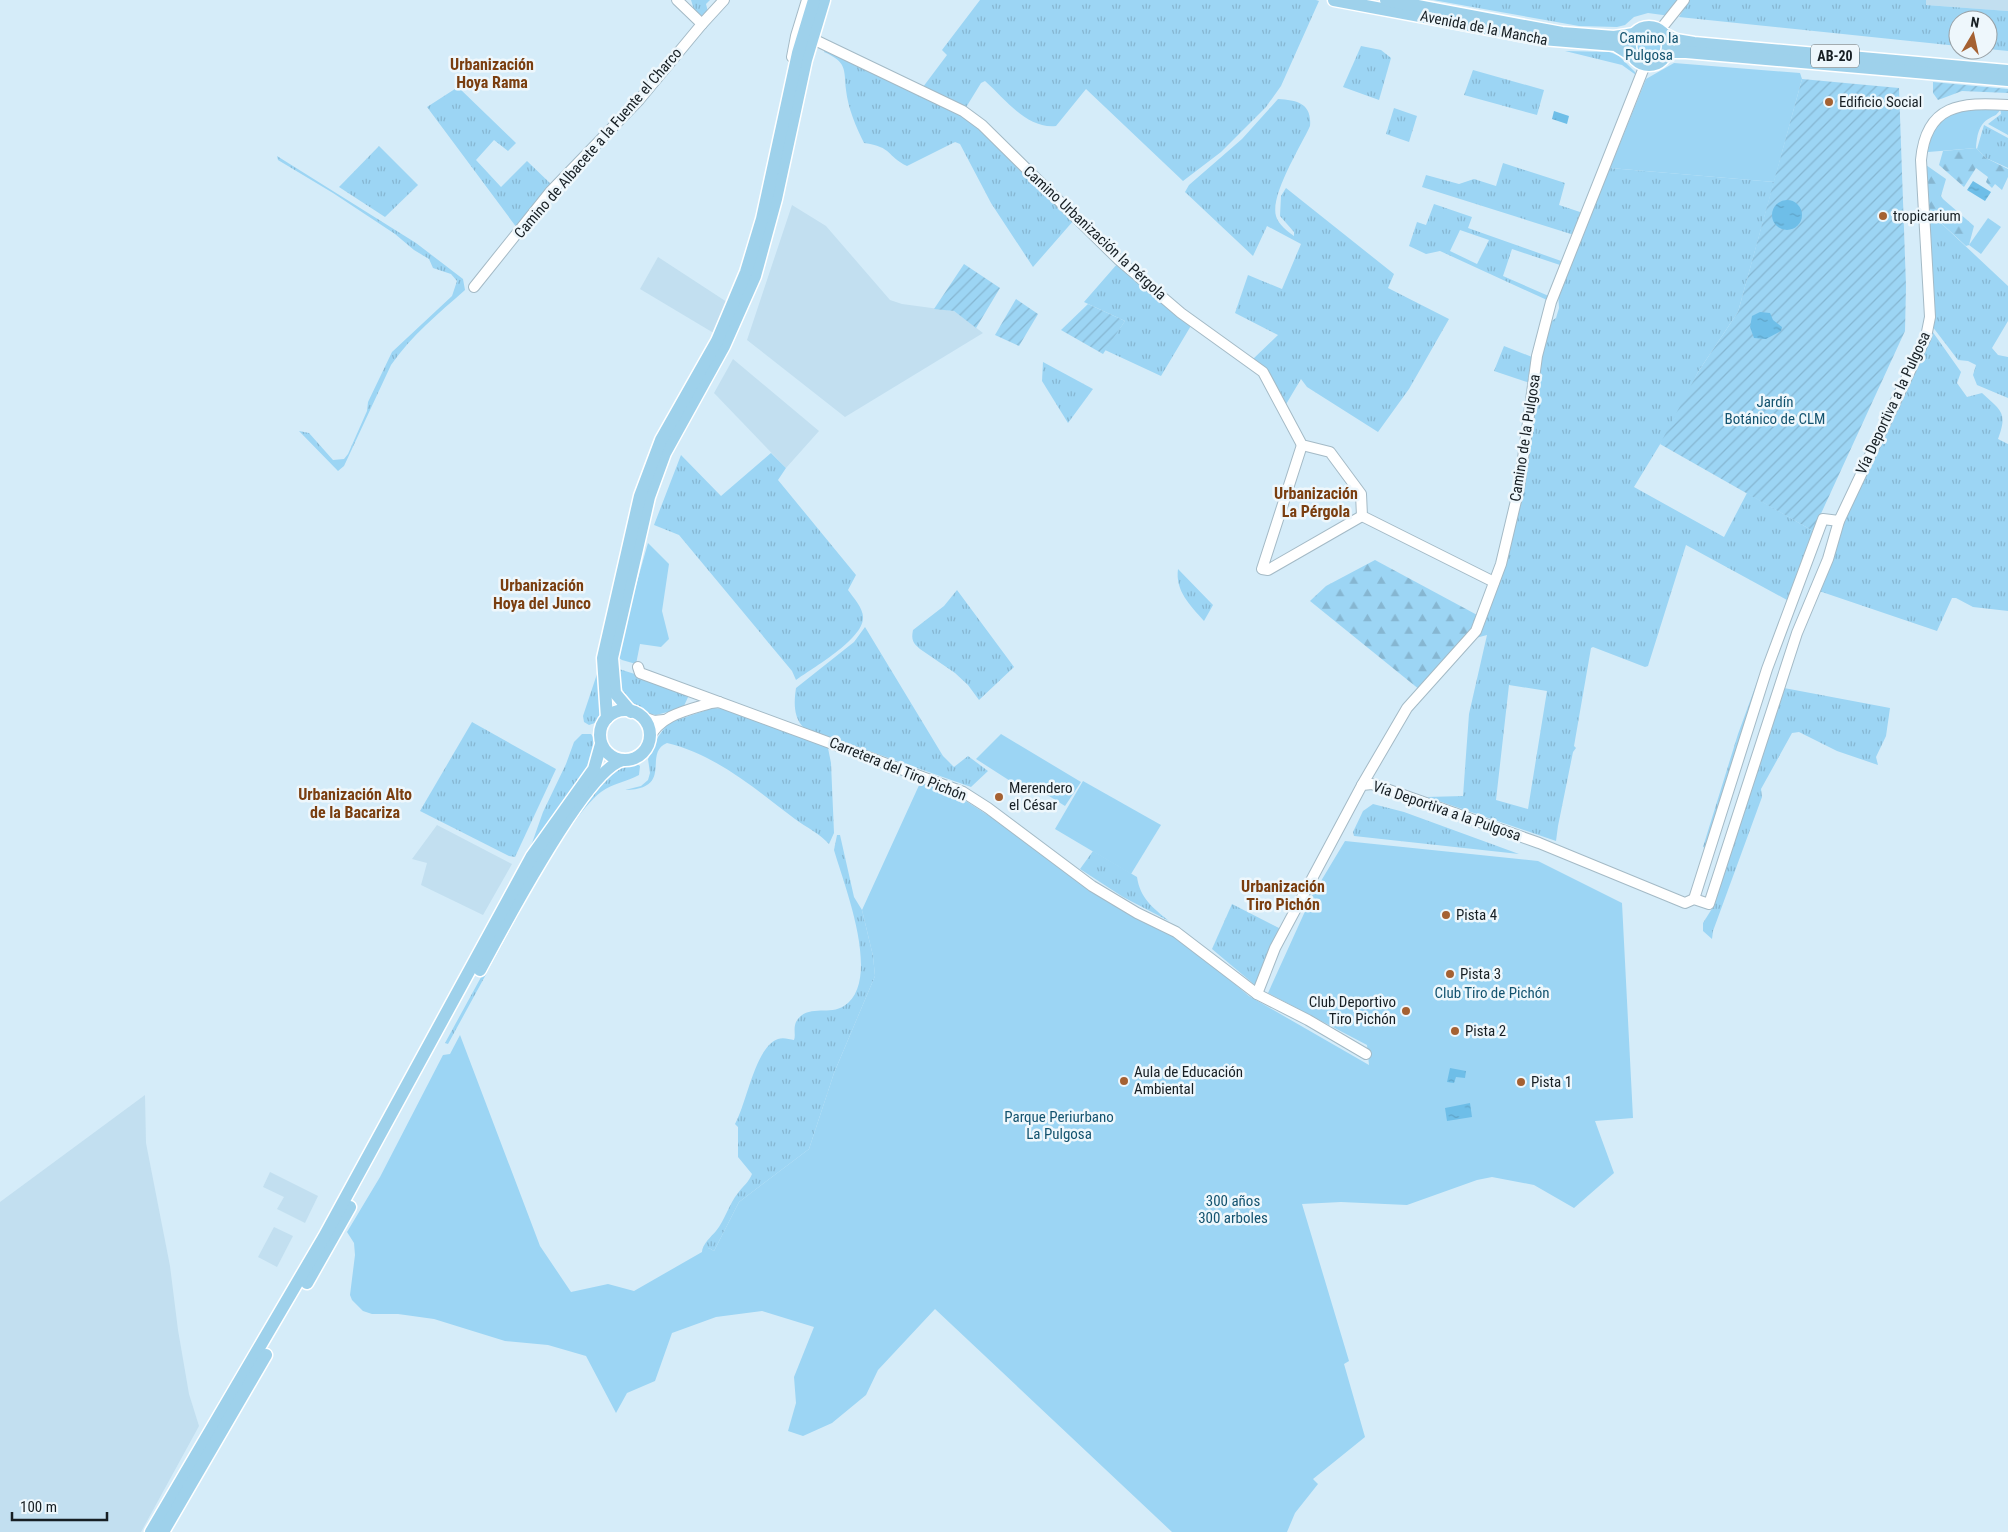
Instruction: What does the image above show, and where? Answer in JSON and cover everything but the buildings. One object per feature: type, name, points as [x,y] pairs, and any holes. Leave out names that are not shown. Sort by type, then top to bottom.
[{"type":"main road","points":[[151,1532],[324,1237],[532,856],[594,769],[601,744],[600,731],[607,718],[603,658],[640,496],[661,440],[717,341],[740,289],[762,219],[805,25],[814,0]]},
{"type":"main road","points":[[163,1532],[332,1240],[540,861],[602,774],[616,762],[641,755],[649,739],[647,724],[615,693],[612,658],[649,497],[665,453],[728,340],[755,276],[776,199],[808,52],[824,0]]},
{"type":"main road","name":"Avenida de la Mancha","points":[[1334,0],[1547,40],[1610,45],[1622,48],[1632,55]]},
{"type":"main road","name":"Avenida de la Mancha","points":[[1386,0],[1562,33],[1614,37],[1634,34]]},
{"type":"main road","name":"AB-20","points":[[1634,34],[1649,27],[1687,42],[2008,71]]},
{"type":"main road","points":[[1662,32],[1668,45],[1666,56]]},
{"type":"main road","points":[[1634,34],[1629,43],[1632,55],[1638,63],[1645,66]]},
{"type":"main road","name":"AB-20","points":[[1645,66],[1658,64],[1672,52],[1686,52],[2008,80]]},
{"type":"main road","points":[[607,718],[618,712],[634,713]]},
{"type":"main road","points":[[601,744],[611,756],[623,760]]},
{"type":"street","points":[[677,0],[702,24]]},
{"type":"street","name":"Camino de Albacete a la Fuente el Charco","points":[[474,287],[550,192],[639,100],[724,0]]},
{"type":"street","points":[[791,85],[794,48],[807,0]]},
{"type":"street","points":[[1662,32],[1684,0]]},
{"type":"street","name":"Camino Urbanización la Pérgola","points":[[817,41],[963,111],[982,125],[1120,260],[1181,313],[1262,372],[1302,445]]},
{"type":"street","name":"Camino de la Pulgosa","points":[[1362,785],[1407,708],[1476,631],[1501,564],[1518,488],[1537,356],[1551,302],[1645,66]]},
{"type":"street","name":"Vía Deportiva a la Pulgosa","points":[[1257,994],[1275,948],[1362,785],[1372,784],[1539,843],[1686,903],[1694,899],[1709,904],[1797,633],[1828,559],[1839,522],[1926,337],[1930,317],[1921,160],[1925,137],[1939,118],[1959,105],[1980,103],[2008,105]]},
{"type":"street","points":[[1302,445],[1330,452],[1361,494],[1362,516],[1268,570],[1262,569],[1302,445]]},
{"type":"street","points":[[1362,516],[1494,582]]},
{"type":"street","points":[[1694,899],[1767,669],[1823,518],[1839,522]]},
{"type":"street","name":"Carretera del Tiro Pichón","points":[[638,667],[640,673],[693,697],[725,704],[963,792],[988,808],[1092,886],[1137,913],[1176,932],[1257,994],[1308,1020],[1366,1054]]},
{"type":"street","points":[[634,713],[654,721],[664,720],[684,712],[693,697],[725,704]]},
{"type":"street","points":[[649,739],[654,729],[664,720]]},
{"type":"shaded area","points":[[1926,0],[2008,0],[2008,11],[1998,10],[1926,5]]},
{"type":"shaded area","points":[[792,205],[826,226],[890,300],[902,304],[954,311],[983,333],[845,417],[747,340]]},
{"type":"shaded area","points":[[658,257],[733,306],[717,335],[640,289]]},
{"type":"shaded area","points":[[733,359],[819,431],[786,468],[714,393]]},
{"type":"shaded area","points":[[437,825],[512,864],[483,915],[421,885],[427,863],[412,859]]},
{"type":"shaded area","points":[[145,1095],[146,1143],[170,1266],[189,1394],[199,1426],[141,1532],[0,1532],[0,1202]]},
{"type":"shaded area","points":[[270,1172],[318,1196],[305,1223],[277,1209],[284,1197],[263,1187]]},
{"type":"shaded area","points":[[274,1227],[293,1236],[277,1267],[258,1257]]},
{"type":"green space","points":[[691,0],[710,0],[706,4],[708,12],[701,17],[696,16]]},
{"type":"green space","points":[[980,0],[1319,1],[1281,86],[1266,107],[1221,152],[1183,181],[1086,89],[1056,126],[1045,126],[1026,118],[1018,112],[985,81],[981,83],[965,109],[923,87],[947,55],[942,50]]},
{"type":"green space","points":[[1433,0],[1682,0],[1670,16],[1648,13],[1634,17],[1625,25],[1617,27],[1579,26]]},
{"type":"green space","points":[[1689,0],[1926,0],[1926,5],[1994,10],[1948,10],[1948,45],[1679,17]]},
{"type":"green space","points":[[1998,10],[2008,11],[2008,51],[1998,50]]},
{"type":"green space","name":"Camino la Pulgosa","points":[[1649,31],[1660,36],[1665,47],[1660,58],[1649,63],[1638,58],[1633,47],[1638,36]]},
{"type":"green space","points":[[1361,46],[1381,50],[1391,58],[1379,100],[1343,87]]},
{"type":"green space","points":[[825,50],[964,114],[1074,220],[1033,267],[991,203],[960,144],[955,142],[907,166],[885,149],[864,143],[855,124],[849,104],[843,67],[837,59],[824,52]]},
{"type":"green space","points":[[1565,51],[1610,52],[1619,56],[1636,75],[1622,65]]},
{"type":"green space","points":[[1674,63],[1800,73],[1802,79],[1774,182],[1610,168],[1646,79]]},
{"type":"green space","points":[[1473,70],[1544,90],[1537,115],[1464,95]]},
{"type":"green space","name":"Jardín Botánico de CLM","points":[[1802,79],[1899,88],[1906,286],[1905,331],[1813,531],[1660,444],[1698,372],[1738,312]]},
{"type":"green space","points":[[1933,82],[2008,89],[2008,93],[1962,91],[1938,100],[1933,93]]},
{"type":"green space","points":[[458,87],[516,143],[508,151],[494,140],[476,160],[501,187],[527,161],[552,185],[517,228],[427,107]]},
{"type":"green space","points":[[1278,99],[1297,102],[1302,105],[1309,113],[1310,119],[1310,126],[1287,171],[1278,196],[1275,207],[1277,219],[1281,225],[1294,236],[1294,232],[1280,216],[1281,196],[1286,188],[1394,274],[1388,288],[1449,319],[1409,389],[1378,432],[1307,387],[1301,379],[1285,406],[1252,360],[1278,335],[1235,313],[1248,275],[1282,289],[1301,244],[1267,226],[1253,256],[1185,192],[1189,185],[1242,139]]},
{"type":"green space","points":[[2000,107],[2008,108],[2008,135],[1988,124],[2001,114]]},
{"type":"green space","points":[[1394,108],[1417,116],[1409,142],[1386,134]]},
{"type":"green space","points":[[1968,108],[2000,110],[1981,127],[1976,148],[1928,152],[1932,134],[1940,122],[1952,114]]},
{"type":"green space","points":[[1984,125],[2008,138],[2008,168],[1986,158],[1977,149]]},
{"type":"green space","points":[[379,146],[418,185],[385,217],[339,187]]},
{"type":"green space","points":[[1976,148],[1986,158],[2008,169],[2008,177],[2002,190],[1995,184],[1992,188],[1986,182],[1988,177],[1976,168],[1964,187],[1939,165],[1943,151]]},
{"type":"green space","points":[[277,156],[416,243],[463,279],[465,290],[416,335],[391,365],[344,466],[338,471],[299,431],[309,433],[333,460],[344,459],[348,454],[367,411],[368,402],[392,352],[452,296],[457,281],[451,274],[433,268],[429,259],[414,250],[395,234],[333,193],[278,160]]},
{"type":"green space","points":[[1503,163],[1565,183],[1559,205],[1583,213],[1574,235],[1422,187],[1426,175],[1459,184],[1474,179],[1496,186]]},
{"type":"green space","points":[[1926,165],[1946,179],[1941,196],[1943,199],[1974,226],[1969,245],[1966,246],[1927,210]]},
{"type":"green space","points":[[1610,168],[1774,182],[1738,312],[1698,372],[1673,423],[1634,487],[1724,537],[1747,493],[1813,531],[1706,848],[1703,847],[1738,734],[1787,600],[1686,545],[1648,666],[1645,667],[1593,647],[1591,648],[1574,746],[1576,748],[1573,752],[1556,841],[1427,797],[1463,796],[1469,714],[1487,635],[1472,639],[1504,566],[1538,357],[1549,323],[1556,318],[1559,308],[1558,291]],"holes":[[[1509,685],[1547,691],[1528,809],[1496,800]]]},
{"type":"green space","points":[[1434,204],[1472,217],[1468,228],[1564,262],[1563,266],[1512,249],[1503,276],[1551,297],[1547,300],[1440,251],[1426,254],[1409,246],[1417,222],[1426,225]],"holes":[[[1460,230],[1489,240],[1477,264],[1450,251]]]},
{"type":"green space","points":[[1927,210],[2008,286],[2008,321],[1992,348],[1998,355],[2008,357],[2008,398],[1977,385],[1973,375],[1976,365],[1968,361],[1958,360],[1932,326]]},
{"type":"green space","points":[[1988,218],[2001,227],[1981,254],[1969,245]]},
{"type":"green space","points":[[1118,263],[1192,324],[1161,376],[1105,350],[1125,321],[1084,302]]},
{"type":"green space","points":[[964,264],[1000,288],[976,328],[954,311],[934,309]]},
{"type":"green space","points":[[1016,299],[1038,314],[1019,346],[995,335]]},
{"type":"green space","points":[[1088,304],[1125,321],[1103,354],[1061,330]]},
{"type":"green space","points":[[1932,331],[1961,372],[1957,383],[1967,397],[1982,393],[1998,408],[2001,413],[2002,423],[1998,439],[2008,444],[2008,611],[1973,607],[1956,598],[1952,598],[1937,631],[1819,591],[1842,520]]},
{"type":"green space","points":[[1504,346],[1532,357],[1530,383],[1494,371]]},
{"type":"green space","points":[[1043,362],[1093,389],[1068,423],[1042,381]]},
{"type":"green space","points":[[771,453],[786,468],[778,480],[856,575],[848,590],[860,606],[863,614],[861,626],[846,643],[796,680],[792,671],[679,535],[654,525],[681,455],[721,496]]},
{"type":"green space","points":[[648,543],[669,564],[662,611],[669,639],[661,647],[640,644],[636,664],[616,656]]},
{"type":"green space","points":[[1375,560],[1479,616],[1475,630],[1420,690],[1310,601],[1326,586]]},
{"type":"green space","points":[[1178,569],[1213,605],[1204,621],[1181,591]]},
{"type":"green space","points":[[957,590],[1014,667],[979,700],[968,685],[955,673],[920,649],[912,639],[913,630],[944,606]]},
{"type":"green space","points":[[865,627],[943,756],[954,767],[968,756],[988,771],[971,787],[804,728],[800,724],[795,709],[796,688],[854,642]]},
{"type":"green space","points":[[619,669],[666,684],[689,695],[683,708],[656,715],[650,714],[631,702],[623,694]]},
{"type":"green space","points":[[597,674],[601,716],[598,722],[589,725],[584,722],[583,716]]},
{"type":"green space","points":[[1784,688],[1890,708],[1886,736],[1876,757],[1878,765],[1837,751],[1799,732],[1792,733],[1761,789],[1762,797],[1713,931],[1712,939],[1703,931],[1703,923],[1713,907]]},
{"type":"green space","points":[[713,708],[728,709],[827,743],[831,763],[834,833],[829,844],[719,764],[685,748],[667,743],[660,748],[657,754],[654,777],[649,784],[640,788],[625,790],[641,786],[648,780],[650,773],[648,759],[658,737],[668,723]]},
{"type":"green space","points":[[472,722],[556,769],[515,857],[509,856],[420,811]]},
{"type":"green space","points":[[582,734],[591,734],[595,740],[590,765],[531,846],[543,812],[566,764],[574,742]]},
{"type":"green space","points":[[1001,734],[1081,782],[1065,806],[1041,791],[1032,795],[976,759]]},
{"type":"green space","points":[[635,762],[640,766],[639,775],[601,792],[585,808],[570,829],[543,870],[448,1044],[445,1043],[544,862],[608,772]]},
{"type":"green space","name":"Parque Periurbano La Pulgosa","points":[[921,781],[961,798],[1188,945],[1249,996],[1369,1065],[1367,1045],[1268,993],[1312,896],[1345,841],[1538,861],[1622,903],[1633,1118],[1595,1121],[1614,1173],[1574,1208],[1534,1185],[1492,1177],[1477,1180],[1407,1205],[1341,1202],[1302,1204],[1349,1361],[1344,1364],[1365,1437],[1313,1479],[1318,1484],[1295,1513],[1287,1532],[1172,1532],[935,1309],[878,1370],[866,1395],[832,1423],[803,1436],[788,1431],[796,1403],[794,1377],[814,1327],[762,1311],[716,1317],[672,1333],[655,1381],[627,1393],[616,1413],[586,1356],[548,1345],[505,1341],[434,1319],[398,1314],[372,1314],[363,1311],[352,1300],[350,1295],[355,1255],[354,1243],[347,1232],[380,1177],[443,1055],[450,1054],[460,1035],[540,1246],[571,1292],[608,1284],[634,1291],[709,1248],[714,1251],[739,1202],[809,1149],[834,1073],[875,976],[873,956],[862,910]]},
{"type":"green space","points":[[1083,781],[1161,825],[1131,874],[1055,829]]},
{"type":"green space","points":[[1373,804],[1404,812],[1519,854],[1354,836],[1353,832],[1363,811]]},
{"type":"green space","points":[[837,835],[840,835],[854,897],[862,910],[873,956],[875,976],[834,1073],[809,1149],[739,1202],[714,1251],[709,1248],[702,1254],[705,1244],[719,1227],[735,1197],[748,1182],[752,1174],[738,1157],[738,1127],[735,1124],[757,1064],[763,1053],[770,1044],[778,1039],[794,1040],[795,1025],[801,1016],[812,1011],[838,1009],[844,1006],[855,994],[860,976],[861,955],[852,908],[834,850]]},
{"type":"green space","points":[[1093,851],[1137,877],[1144,897],[1169,921],[1123,897],[1080,869]]},
{"type":"green space","points":[[1232,904],[1281,929],[1256,986],[1212,949]]},
{"type":"water","points":[[1554,111],[1569,116],[1567,124],[1552,119]]},
{"type":"water","points":[[1973,181],[1991,192],[1985,201],[1967,190]]},
{"type":"water","points":[[1787,200],[1798,204],[1802,215],[1798,226],[1787,230],[1776,226],[1772,215],[1776,204]]},
{"type":"water","points":[[1760,312],[1770,313],[1773,320],[1782,327],[1781,331],[1766,339],[1754,338],[1750,327],[1752,316]]},
{"type":"water","points":[[1450,1068],[1466,1071],[1465,1078],[1456,1077],[1454,1083],[1447,1082]]},
{"type":"water","points":[[1470,1103],[1472,1117],[1447,1121],[1445,1108]]},
{"type":"place","name":"Edificio Social","points":[[1829,102]]},
{"type":"place","name":"tropicarium","points":[[1883,216]]},
{"type":"place","name":"Merendero el César","points":[[999,797]]},
{"type":"place","name":"Pista 4","points":[[1446,915]]},
{"type":"place","name":"Pista 3","points":[[1450,974]]},
{"type":"place","name":"Club Deportivo Tiro Pichón","points":[[1406,1011]]},
{"type":"place","name":"Pista 2","points":[[1455,1031]]},
{"type":"place","name":"Aula de Educación Ambiental","points":[[1124,1081]]},
{"type":"place","name":"Pista 1","points":[[1521,1082]]},
{"type":"district","name":"Urbanización Hoya Rama","points":[[492,73]]},
{"type":"district","name":"Urbanización La Pérgola","points":[[1316,502]]},
{"type":"district","name":"Urbanización Hoya del Junco","points":[[542,594]]},
{"type":"district","name":"Urbanización Alto de la Bacariza","points":[[355,803]]},
{"type":"district","name":"Urbanización Tiro Pichón","points":[[1283,895]]},
{"type":"park label","name":"Club Tiro de Pichón","points":[[1492,993]]},
{"type":"park label","name":"300 años 300 arboles","points":[[1233,1210]]}]
